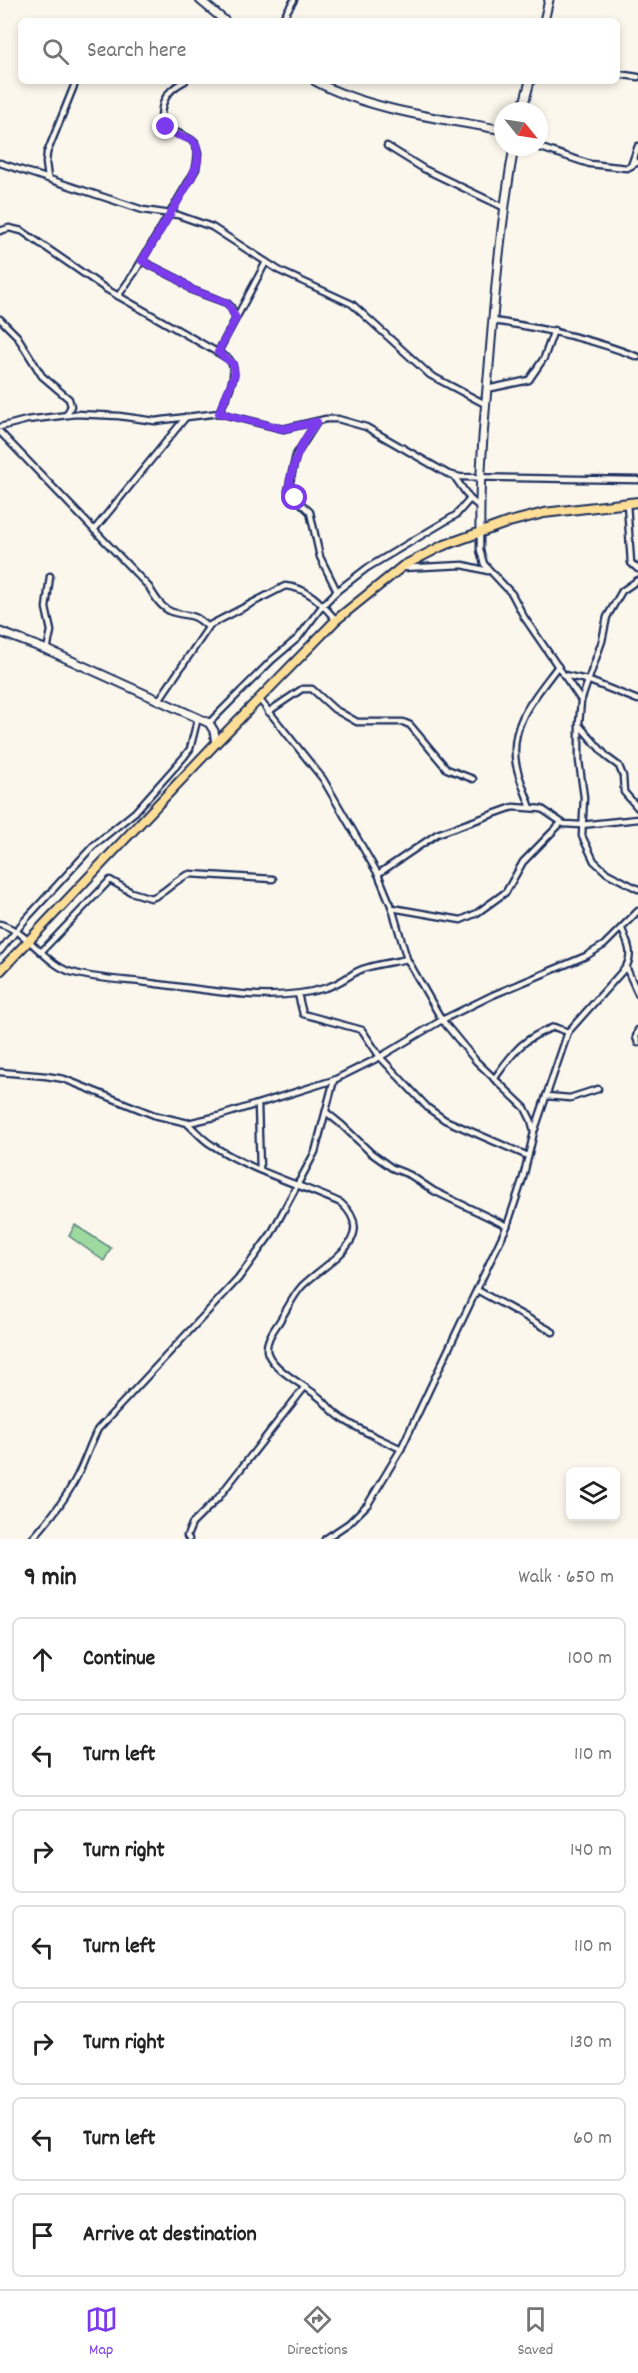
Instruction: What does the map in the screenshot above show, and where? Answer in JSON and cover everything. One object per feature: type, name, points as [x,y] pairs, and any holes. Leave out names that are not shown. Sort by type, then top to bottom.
[{"type":"main road","points":[[0,971],[336,620],[401,568],[442,546],[480,531],[544,513],[638,502]]},
{"type":"street","points":[[200,0],[221,18]]},
{"type":"street","points":[[283,18],[294,0]]},
{"type":"street","points":[[545,18],[549,0]]},
{"type":"street","points":[[620,74],[638,77]]},
{"type":"street","points":[[48,178],[47,153],[75,84]]},
{"type":"street","points":[[118,296],[142,261],[191,179],[198,161],[195,143],[166,127],[161,117],[162,107],[169,92],[181,84]]},
{"type":"street","points":[[322,84],[349,96],[390,107],[494,128]]},
{"type":"street","points":[[524,102],[529,84]]},
{"type":"street","points":[[387,146],[424,169],[503,207]]},
{"type":"street","points":[[630,166],[638,146]]},
{"type":"street","points":[[548,150],[581,162],[622,168],[638,162]]},
{"type":"street","points":[[512,156],[503,207],[485,404],[480,477],[482,557],[488,571],[506,587],[581,701]]},
{"type":"street","points":[[0,163],[143,210],[185,217],[212,227],[301,282],[334,294],[352,304],[430,375],[485,404]]},
{"type":"street","points":[[0,231],[9,228],[22,231],[118,296],[218,352],[233,364],[235,374],[219,413]]},
{"type":"street","points":[[142,261],[178,279],[192,290],[227,303],[236,318]]},
{"type":"street","points":[[218,352],[266,262]]},
{"type":"street","points":[[0,319],[17,336],[26,354],[42,376],[69,399],[71,406],[67,414]]},
{"type":"street","points":[[492,321],[554,330],[613,347],[638,357]]},
{"type":"street","points":[[487,388],[529,380],[544,358],[554,330]]},
{"type":"street","points":[[0,427],[67,414],[119,416],[155,421],[219,413],[283,429],[331,419],[360,424],[454,476],[638,480]]},
{"type":"street","points":[[94,530],[186,417]]},
{"type":"street","points":[[317,422],[305,437],[297,455],[288,491],[310,512],[320,557],[338,591]]},
{"type":"street","points":[[0,432],[149,587],[163,607],[170,612],[193,615],[208,627]]},
{"type":"street","points":[[454,476],[470,499],[480,507]]},
{"type":"street","points":[[209,723],[272,660],[298,638],[323,605],[338,591],[367,568],[456,515],[470,499]]},
{"type":"street","points":[[627,503],[631,562],[638,569]]},
{"type":"street","points":[[401,568],[463,565],[488,571]]},
{"type":"street","points":[[46,650],[51,631],[46,608],[50,576]]},
{"type":"street","points":[[638,580],[622,591],[611,607],[581,701],[579,724],[579,761],[584,797],[582,836],[594,861],[607,873],[638,889]]},
{"type":"street","points":[[159,700],[201,641],[208,627],[285,586],[304,591],[323,605],[336,620]]},
{"type":"street","points":[[0,632],[198,717],[209,723],[214,731],[216,743]]},
{"type":"street","points":[[531,808],[516,765],[517,727],[522,716],[558,666]]},
{"type":"street","points":[[564,675],[587,680],[638,700]]},
{"type":"street","points":[[268,712],[302,689],[312,689],[334,709],[357,722],[403,722],[410,725],[447,770],[473,779]]},
{"type":"street","points":[[259,699],[323,779],[378,874],[392,908],[407,959],[442,1020],[494,1079],[525,1108],[534,1132]]},
{"type":"street","points":[[0,951],[25,920],[93,846],[135,812],[184,757],[190,749],[198,717]]},
{"type":"street","points":[[579,724],[608,758],[619,766],[623,776],[624,792],[638,808]]},
{"type":"street","points":[[378,874],[437,834],[513,807],[546,811],[561,823],[581,825],[638,819]]},
{"type":"street","points":[[392,908],[461,920],[471,918],[506,891],[523,862],[561,823]]},
{"type":"street","points":[[42,951],[110,879],[131,892],[151,898],[190,874],[273,879]]},
{"type":"street","points":[[0,1072],[64,1079],[154,1115],[188,1123],[334,1080],[493,994],[586,956],[604,945],[638,910]]},
{"type":"street","points":[[0,924],[30,939],[64,970],[100,977],[256,995],[281,996],[325,988],[366,968],[407,959]]},
{"type":"street","points":[[325,1539],[349,1523],[368,1504],[401,1449],[517,1202],[534,1132],[568,1032],[626,967],[631,952],[622,929]]},
{"type":"street","points":[[626,967],[638,994]]},
{"type":"street","points":[[298,994],[303,1014],[360,1028],[368,1036],[380,1057],[436,1114],[528,1156]]},
{"type":"street","points":[[494,1079],[527,1039],[554,1027],[568,1032]]},
{"type":"street","points":[[638,1030],[636,1037],[638,1043]]},
{"type":"street","points":[[32,1539],[56,1512],[81,1468],[87,1449],[98,1429],[238,1279],[271,1234],[315,1152],[334,1080]]},
{"type":"street","points":[[546,1096],[570,1098],[598,1089]]},
{"type":"street","points":[[258,1104],[260,1170]]},
{"type":"street","points":[[326,1112],[371,1153],[393,1168],[410,1175],[434,1191],[507,1226]]},
{"type":"street","points":[[188,1123],[211,1144],[260,1170],[341,1203],[354,1221],[356,1231],[350,1243],[296,1294],[273,1332],[267,1352],[272,1360],[304,1388],[321,1398],[338,1416],[401,1449]]},
{"type":"street","points":[[477,1290],[553,1332]]},
{"type":"street","points":[[189,1539],[187,1536],[192,1524],[218,1498],[304,1388]]},
{"type":"green space","points":[[75,1225],[111,1248],[104,1261],[69,1236]]},
{"type":"route","points":[[166,127],[195,143],[198,161],[191,179],[142,261],[178,279],[192,290],[227,303],[231,307],[236,318],[218,352],[233,364],[235,374],[219,413],[283,429],[317,422],[301,446],[290,477],[288,491],[295,498]]}]
